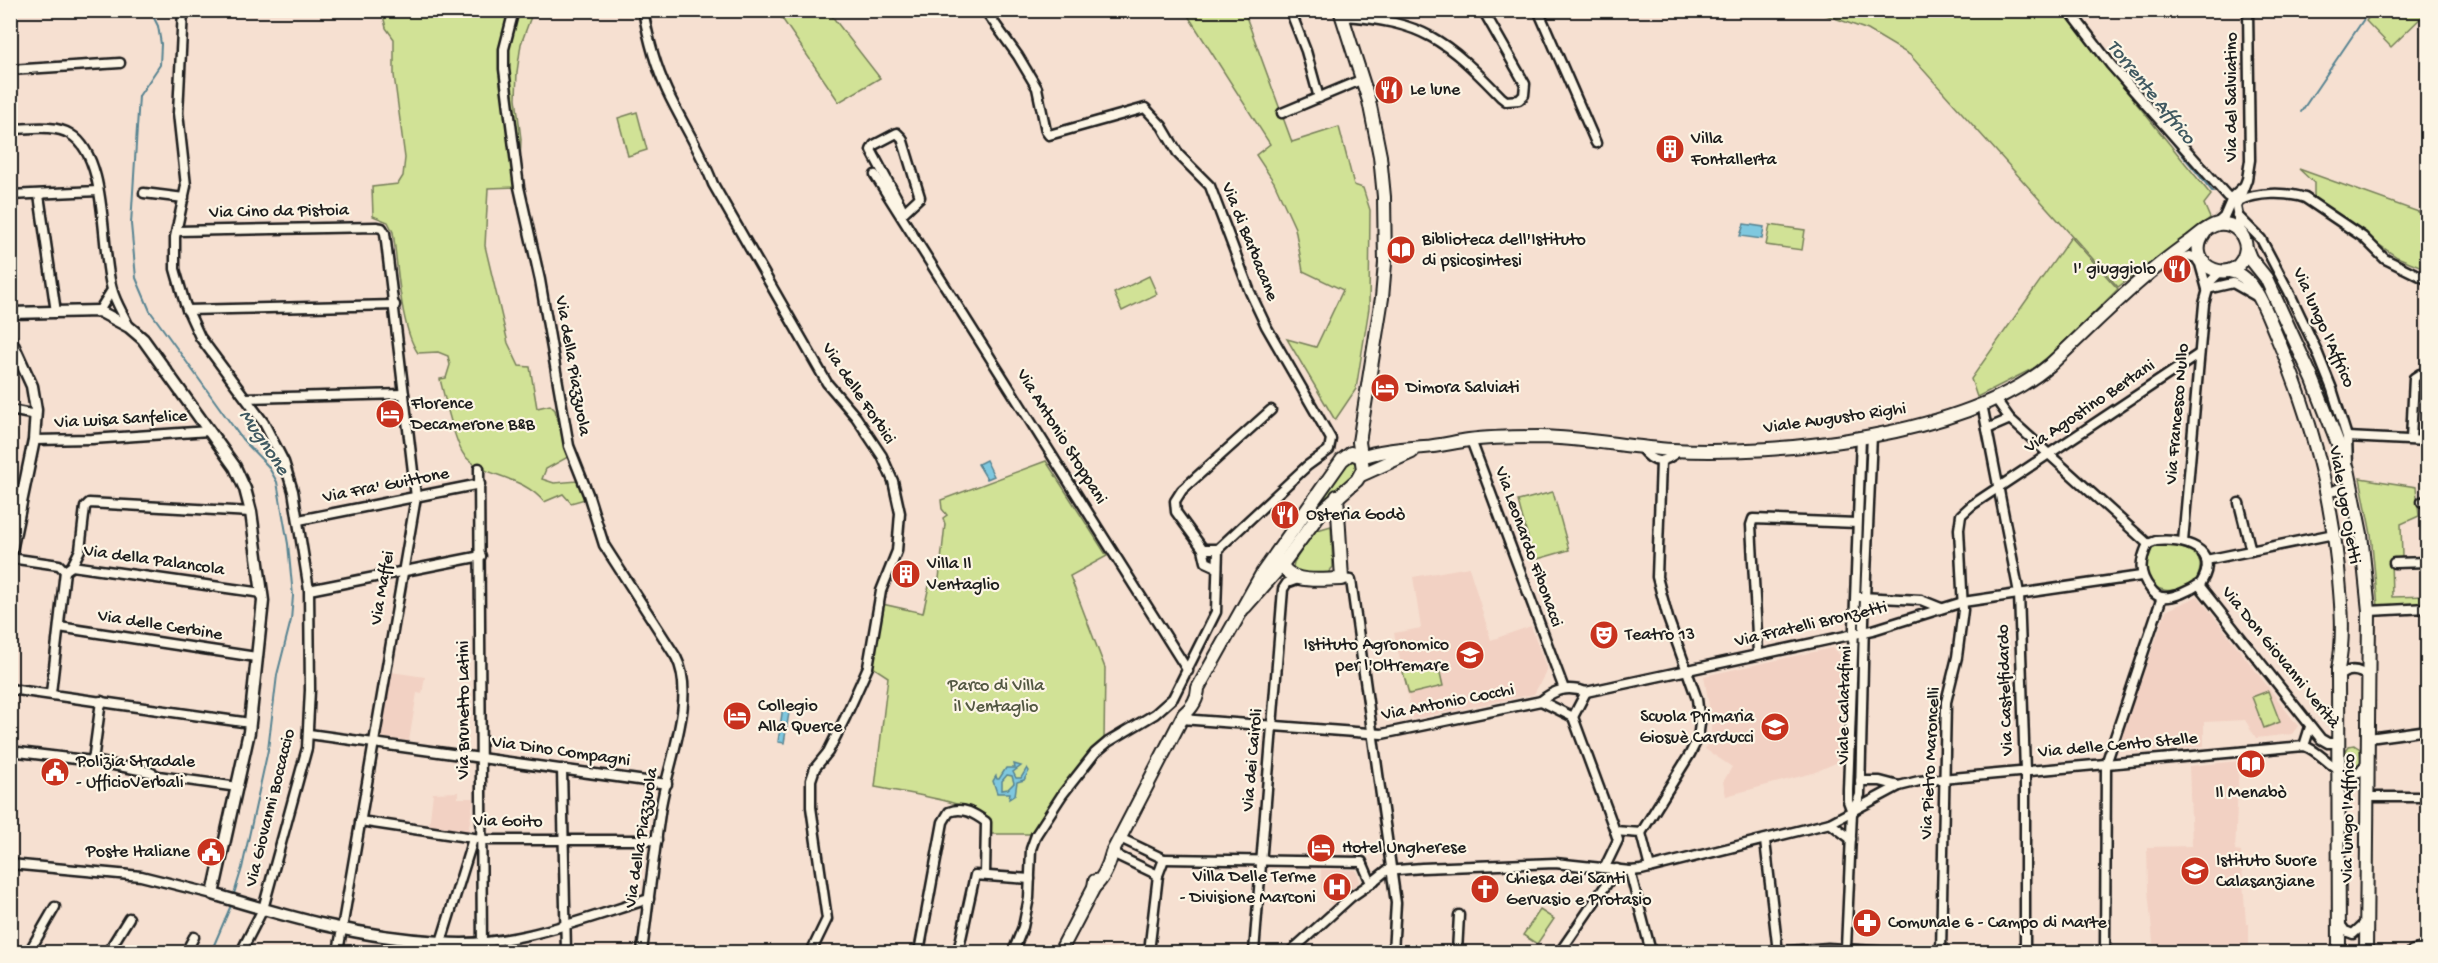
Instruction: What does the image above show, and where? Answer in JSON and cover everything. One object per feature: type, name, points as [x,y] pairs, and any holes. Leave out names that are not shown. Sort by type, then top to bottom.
[{"type":"main road","points":[[1341,13],[1354,50],[1361,61],[1361,73],[1374,126],[1383,183],[1386,237],[1378,330],[1361,419],[1359,449],[1364,465],[1361,475]]},
{"type":"main road","points":[[2211,264],[2199,242],[2208,229],[2225,224],[2242,234]]},
{"type":"main road","name":"Viale Augusto Righi","points":[[1342,460],[1353,453],[1361,457],[1398,449],[1471,440],[1562,438],[1680,450],[1771,448],[1867,436],[1925,423],[1982,404],[2045,369],[2158,265],[2208,229]]},
{"type":"main road","name":"Via lungo l'Affrico","points":[[2242,234],[2250,258],[2266,278],[2297,345],[2348,469],[2365,559],[2369,611],[2366,952]]},
{"type":"main road","points":[[2179,249],[2191,248],[2211,264],[2243,259],[2246,248]]},
{"type":"main road","name":"Viale Ugo Ojetti","points":[[2211,264],[2235,271],[2246,278],[2270,321],[2298,390],[2315,442],[2334,534],[2343,646],[2338,676],[2339,952]]},
{"type":"main road","points":[[1060,952],[1094,887],[1100,882],[1107,869],[1112,853],[1182,717],[1183,706],[1199,686],[1279,550],[1342,460],[1361,419]]},
{"type":"main road","name":"Viale Augusto Righi","points":[[1258,587],[1281,566],[1316,518],[1361,475],[1424,447]]},
{"type":"main road","points":[[1279,550],[1281,566],[1289,575],[1298,579],[1346,579],[1337,496]]},
{"type":"main road","points":[[2413,952],[2427,948]]},
{"type":"street","name":"Via Giovanni Boccaccio","points":[[183,10],[178,113],[186,186],[177,231],[174,263],[187,310],[200,337],[274,439],[284,462],[293,491],[309,590],[309,734],[284,838],[262,909],[242,952]]},
{"type":"street","name":"Via della Piazzuola","points":[[514,10],[504,49],[505,79],[519,187],[540,280],[569,447],[588,494],[604,545],[682,668],[682,709],[657,840],[642,952]]},
{"type":"street","name":"Via delle Forbici","points":[[643,10],[649,42],[659,72],[706,167],[712,184],[827,383],[856,417],[882,456],[892,481],[900,513],[897,551],[881,591],[868,667],[841,727],[811,780],[810,807],[827,919],[811,952]]},
{"type":"street","name":"Via di Barbacane","points":[[985,10],[1018,56],[1036,88],[1046,131],[1049,135],[1145,108],[1162,126],[1179,155],[1210,186],[1250,292],[1266,326],[1331,439],[1329,450],[1307,466],[1218,549]]},
{"type":"street","points":[[1290,10],[1306,51],[1318,98]]},
{"type":"street","points":[[1341,13],[1407,25],[1424,32],[1458,54],[1506,101],[1519,100],[1524,95],[1525,84],[1483,10]]},
{"type":"street","points":[[1538,10],[1596,143]]},
{"type":"street","name":"Via lungo l'Affrico","points":[[2069,10],[2111,65],[2236,206],[2261,239],[2289,291],[2323,366],[2347,437],[2348,469]]},
{"type":"street","name":"Via del Salviatino","points":[[2236,206],[2246,183],[2250,160],[2248,10]]},
{"type":"street","points":[[1347,28],[1365,18]]},
{"type":"street","points":[[10,70],[120,63]]},
{"type":"street","points":[[1282,112],[1318,98],[1361,73]]},
{"type":"street","points":[[10,129],[54,129],[70,134],[89,154],[94,166],[112,290],[129,327]]},
{"type":"street","name":"Via Antonio Stoppani","points":[[897,133],[902,138],[920,197],[904,217],[871,150],[874,145],[897,133]]},
{"type":"street","name":"Via Antonio Stoppani","points":[[875,175],[904,217],[1188,670]]},
{"type":"street","points":[[10,195],[98,190]]},
{"type":"street","points":[[144,193],[184,198]]},
{"type":"street","points":[[39,195],[56,312]]},
{"type":"street","points":[[2208,229],[2236,206],[2258,195],[2305,198],[2363,237],[2385,259],[2427,280]]},
{"type":"street","name":"Via lungo l'Affrico","points":[[2236,206],[2242,234]]},
{"type":"street","name":"Via Cino da Pistoia","points":[[177,231],[382,228]]},
{"type":"street","name":"Via Maffei","points":[[338,952],[416,496],[386,233],[382,228]]},
{"type":"street","name":"Viale Augusto Righi","points":[[2158,265],[2190,256],[2211,264]]},
{"type":"street","name":"Via Francesco Nullo","points":[[2183,542],[2199,354],[2211,264]]},
{"type":"street","points":[[2208,286],[2233,283],[2258,297]]},
{"type":"street","points":[[99,311],[112,290]]},
{"type":"street","points":[[187,310],[395,305]]},
{"type":"street","points":[[10,314],[99,311],[129,327],[141,336],[239,475],[251,512],[262,593],[250,723],[216,895]]},
{"type":"street","points":[[10,338],[33,389],[36,416],[10,557]]},
{"type":"street","name":"Via Agostino Bertani","points":[[1999,487],[2199,354]]},
{"type":"street","points":[[2411,439],[2414,378],[2420,374],[2427,377]]},
{"type":"street","points":[[246,398],[404,394]]},
{"type":"street","points":[[1995,398],[2010,419],[2148,544]]},
{"type":"street","name":"Via Castelfidardo","points":[[1982,404],[2019,593],[2025,771],[2025,952]]},
{"type":"street","points":[[10,410],[36,416]]},
{"type":"street","points":[[1217,567],[1206,562],[1203,549],[1176,512],[1175,501],[1182,490],[1271,410]]},
{"type":"street","points":[[1988,429],[2010,419]]},
{"type":"street","name":"Via Luisa Sanfelice","points":[[33,440],[102,439],[209,431]]},
{"type":"street","name":"Viale Calatafimi","points":[[1846,948],[1852,812],[1848,790],[1857,523],[1867,436]]},
{"type":"street","name":"Viale Calatafimi","points":[[1852,812],[1859,800],[1860,781],[1867,436]]},
{"type":"street","points":[[2347,437],[2427,441]]},
{"type":"street","name":"Via Leonardo Fibonacci","points":[[1471,440],[1564,689]]},
{"type":"street","name":"Viale Augusto Righi","points":[[1640,447],[1650,459],[1661,461],[1668,460],[1680,450]]},
{"type":"street","points":[[1650,868],[1641,833],[1698,738],[1700,710],[1668,618],[1657,577],[1661,461]]},
{"type":"street","name":"Via Brunetto Latini","points":[[480,468],[480,758],[477,839],[482,952]]},
{"type":"street","name":"Via Fra' Guittone","points":[[298,520],[480,484]]},
{"type":"street","name":"Via Pietro Maroncelli","points":[[1941,952],[1947,692],[1958,647],[1963,602],[1959,529],[1961,515],[1999,487]]},
{"type":"street","points":[[2326,494],[2340,488],[2353,493]]},
{"type":"street","points":[[51,693],[69,568],[80,550],[85,507],[89,503],[251,512]]},
{"type":"street","points":[[2239,503],[2250,551]]},
{"type":"street","points":[[1758,653],[1751,525],[1753,519],[1857,523]]},
{"type":"street","points":[[2206,560],[2334,534]]},
{"type":"street","points":[[2159,540],[2183,542],[2199,549],[2206,560],[2205,573],[2199,585],[2171,597],[2162,597],[2155,593],[2141,576],[2142,560],[2148,544],[2159,540]]},
{"type":"street","points":[[1013,952],[1023,927],[1031,888],[1031,849],[1036,835],[1052,809],[1089,760],[1108,742],[1162,709],[1173,698],[1184,680],[1216,612],[1218,549],[1203,549]]},
{"type":"street","points":[[309,590],[481,556]]},
{"type":"street","name":"Via della Palancola","points":[[10,557],[69,568],[262,593]]},
{"type":"street","points":[[2394,563],[2427,562]]},
{"type":"street","name":"Via Fratelli Bronzetti","points":[[1586,692],[1758,653],[1864,632],[1963,602],[2141,576]]},
{"type":"street","points":[[1258,587],[1279,580],[1298,579]]},
{"type":"street","name":"Via dei Cairoli","points":[[1254,952],[1283,589],[1287,583],[1298,579]]},
{"type":"street","points":[[1346,579],[1372,734],[1396,903],[1393,952]]},
{"type":"street","name":"Via Don Giovanni Verità","points":[[2199,585],[2323,742],[2339,743]]},
{"type":"street","points":[[1854,597],[1865,597]]},
{"type":"street","name":"Via Fratelli Bronzetti","points":[[1865,597],[1921,600],[1941,608]]},
{"type":"street","points":[[2105,952],[2106,764],[2162,597]]},
{"type":"street","points":[[2369,611],[2427,608]]},
{"type":"street","name":"Via delle Cerbine","points":[[59,627],[256,657]]},
{"type":"street","points":[[2338,676],[2354,670],[2362,672],[2369,678]]},
{"type":"street","points":[[1184,680],[1199,686]]},
{"type":"street","points":[[10,689],[250,723]]},
{"type":"street","points":[[1564,689],[1586,692],[1573,717]]},
{"type":"street","name":"Via Antonio Cocchi","points":[[1182,717],[1273,727],[1372,734],[1541,701],[1553,692],[1564,689]]},
{"type":"street","points":[[93,761],[101,701]]},
{"type":"street","points":[[1541,701],[1573,717],[1618,840],[1605,867]]},
{"type":"street","points":[[2310,727],[2304,746],[2311,748],[2340,770]]},
{"type":"street","points":[[2369,738],[2427,730]]},
{"type":"street","name":"Via Dino Compagni","points":[[309,734],[667,784]]},
{"type":"street","name":"Via delle Cento Stelle","points":[[1391,870],[1555,863],[1630,871],[1765,841],[1830,823],[1899,786],[1919,781],[2304,746]]},
{"type":"street","points":[[10,751],[93,761],[150,772],[158,776],[238,787]]},
{"type":"street","name":"Via lungo l'Affrico","points":[[2340,770],[2355,774],[2363,770],[2368,762]]},
{"type":"street","points":[[562,769],[566,952]]},
{"type":"street","name":"Via delle Cento Stelle","points":[[1860,781],[1880,781],[1899,786]]},
{"type":"street","points":[[2367,797],[2427,796]]},
{"type":"street","points":[[918,952],[943,822],[949,812],[964,810],[977,815],[986,822],[985,875]]},
{"type":"street","name":"Via Goito","points":[[360,821],[477,839],[657,840]]},
{"type":"street","points":[[1830,823],[1851,839]]},
{"type":"street","points":[[1615,831],[1641,833]]},
{"type":"street","points":[[1120,838],[1164,859],[1362,862],[1371,883]]},
{"type":"street","points":[[439,947],[477,839]]},
{"type":"street","points":[[1765,841],[1777,952],[1846,948],[1889,952]]},
{"type":"street","points":[[1112,853],[1158,875]]},
{"type":"street","points":[[1149,952],[1158,875],[1164,859]]},
{"type":"street","points":[[10,864],[141,876],[342,930],[439,947],[512,937],[565,925],[649,899]]},
{"type":"street","points":[[1560,952],[1617,869]]},
{"type":"street","points":[[1290,952],[1351,897],[1371,883],[1388,876],[1391,870]]},
{"type":"street","points":[[1630,871],[1652,952]]},
{"type":"street","points":[[958,952],[975,875],[1030,879]]},
{"type":"street","points":[[28,952],[56,907]]},
{"type":"street","points":[[1457,952],[1459,915]]},
{"type":"street","points":[[108,952],[129,918]]},
{"type":"street","points":[[2339,924],[2345,931],[2353,934],[2365,923]]},
{"type":"street","points":[[186,952],[194,937]]},
{"type":"shaded area","name":"Istituto Agronomico per l'Oltremare","points":[[1469,567],[1491,640],[1531,626],[1547,670],[1534,694],[1413,719],[1394,633],[1421,628],[1413,577]]},
{"type":"shaded area","points":[[2198,596],[2298,726],[2292,734],[2256,738],[2245,720],[2204,722],[2204,746],[2135,752],[2121,736],[2166,611]]},
{"type":"shaded area","name":"Scuola Primaria Giosuè Carducci","points":[[1832,648],[1841,656],[1838,762],[1813,773],[1726,796],[1723,782],[1732,767],[1705,749],[1711,735],[1711,718],[1704,676]]},
{"type":"shaded area","points":[[391,672],[425,677],[422,694],[417,693],[409,741],[379,737]]},
{"type":"shaded area","name":"Istituto Suore Calasanziane","points":[[2239,761],[2235,851],[2241,852],[2246,924],[2249,924],[2249,952],[2154,952],[2148,890],[2147,847],[2192,846],[2189,766]]},
{"type":"shaded area","points":[[458,792],[458,798],[474,798],[468,832],[429,827],[433,793]]},
{"type":"shaded area","name":"Villa Delle Terme - Divisione Marconi","points":[[1321,869],[1356,870],[1360,881],[1332,905],[1321,890]]},
{"type":"green space","points":[[2374,10],[2428,11],[2391,47],[2366,21]]},
{"type":"green space","points":[[382,11],[533,11],[521,44],[517,72],[516,98],[521,139],[519,187],[488,188],[485,246],[508,343],[519,366],[530,367],[537,408],[550,405],[555,410],[568,457],[546,469],[542,479],[554,483],[578,481],[585,499],[571,503],[563,494],[544,502],[524,486],[481,468],[464,455],[450,419],[440,379],[446,378],[450,365],[448,356],[438,352],[418,353],[412,342],[403,312],[393,232],[388,222],[373,216],[372,187],[398,184],[403,176],[405,158],[394,75],[394,39],[386,28]]},
{"type":"green space","points":[[777,11],[828,11],[880,78],[839,102]]},
{"type":"green space","points":[[1185,11],[1244,11],[1292,142],[1339,127],[1354,185],[1363,188],[1370,210],[1369,308],[1356,389],[1335,420],[1287,339],[1316,347],[1343,290],[1303,271],[1295,228],[1274,182],[1256,155],[1270,144]]},
{"type":"green space","points":[[1815,11],[2065,11],[2093,50],[2211,195],[2204,204],[2210,218],[2118,287],[1910,55],[1868,30]]},
{"type":"green space","points":[[637,112],[647,150],[628,156],[618,118]]},
{"type":"green space","points":[[2299,169],[2427,215],[2427,269],[2397,257],[2314,200],[2314,183]]},
{"type":"green space","points":[[1770,225],[1805,230],[1802,250],[1766,245]]},
{"type":"green space","points":[[2071,237],[2118,289],[2056,350],[2034,368],[1977,397],[1971,379]]},
{"type":"green space","points":[[1149,276],[1157,294],[1122,311],[1114,293]]},
{"type":"green space","points":[[1355,457],[1359,468],[1286,554],[1281,551],[1345,461]]},
{"type":"green space","name":"Parco di Villa il Ventaglio","points":[[1046,461],[1107,556],[1070,576],[1105,668],[1104,742],[1065,785],[1035,834],[990,834],[987,821],[980,814],[968,808],[935,798],[875,787],[888,677],[871,666],[882,604],[923,613],[929,586],[938,588],[945,524],[943,518],[947,515],[942,509],[941,500]]},
{"type":"green space","points":[[2360,478],[2416,487],[2419,516],[2401,524],[2402,557],[2391,559],[2392,597],[2427,596],[2427,603],[2378,606],[2371,534]]},
{"type":"green space","points":[[1553,492],[1569,550],[1534,560],[1518,501]]},
{"type":"green space","points":[[1331,526],[1333,567],[1328,573],[1304,574],[1295,571],[1294,562],[1314,531]]},
{"type":"green space","points":[[2162,545],[2186,549],[2197,557],[2200,570],[2196,580],[2179,589],[2165,590],[2155,586],[2148,578],[2145,567],[2146,557],[2152,549]]},
{"type":"green space","points":[[1438,664],[1443,686],[1409,694],[1403,672]]},
{"type":"green space","points":[[2268,691],[2280,722],[2264,728],[2252,697]]},
{"type":"green space","points":[[2354,745],[2360,749],[2361,763],[2359,768],[2353,770],[2346,765],[2345,752],[2349,746]]},
{"type":"green space","points":[[1540,910],[1554,919],[1537,944],[1523,935]]},
{"type":"green space","points":[[1463,948],[1513,950],[1513,952],[1463,952]]},
{"type":"water","points":[[1744,224],[1764,227],[1762,239],[1740,236]]},
{"type":"water","points":[[986,460],[994,476],[987,479],[978,464]]},
{"type":"water","points":[[783,706],[790,707],[784,743],[778,742]]},
{"type":"water","points":[[1014,764],[1021,766],[1013,772],[1016,778],[1021,778],[1027,768],[1029,771],[1024,780],[1017,782],[1015,795],[1009,799],[1010,793],[997,793],[993,781],[996,776],[999,779],[1006,768],[1015,768]],"holes":[[[1007,775],[1012,776],[1014,783],[1008,789],[1002,790],[1002,781]]]},
{"type":"waterway","name":"Mugnone","points":[[150,10],[158,26],[161,44],[160,65],[139,96],[131,224],[136,278],[150,311],[242,439],[268,466],[277,482],[288,544],[293,596],[291,620],[277,675],[268,750],[242,868],[233,897]]},
{"type":"waterway","points":[[2301,112],[2370,10]]},
{"type":"waterway","name":"Torrente Affrico","points":[[2158,125],[2213,192]]},
{"type":"waterway","name":"Mugnone","points":[[211,952],[232,903]]},
{"type":"place","name":"Le lune","points":[[1389,90]]},
{"type":"place","name":"Villa Fontallerta","points":[[1670,149]]},
{"type":"place","name":"Biblioteca dell'Istituto di psicosintesi","points":[[1401,250]]},
{"type":"place","name":"I' giuggiolo","points":[[2177,269]]},
{"type":"place","name":"Dimora Salviati","points":[[1385,388]]},
{"type":"place","name":"Florence Decamerone B&B","points":[[390,414]]},
{"type":"place","name":"Osteria Godò","points":[[1285,515]]},
{"type":"place","name":"Villa Il Ventaglio","points":[[906,574]]},
{"type":"place","name":"Teatro 13","points":[[1604,635]]},
{"type":"place","name":"Istituto Agronomico per l'Oltremare","points":[[1470,655]]},
{"type":"place","name":"Collegio Alla Querce","points":[[737,716]]},
{"type":"place","name":"Scuola Primaria Giosuè Carducci","points":[[1775,727]]},
{"type":"place","name":"Il Menabò","points":[[2251,764]]},
{"type":"place","name":"Polizia Stradale - UfficioVerbali","points":[[55,772]]},
{"type":"place","name":"Hotel Ungherese","points":[[1321,848]]},
{"type":"place","name":"Poste Italiane","points":[[211,852]]},
{"type":"place","name":"Istituto Suore Calasanziane","points":[[2195,871]]},
{"type":"place","name":"Villa Delle Terme - Divisione Marconi","points":[[1337,887]]},
{"type":"place","name":"Chiesa dei Santi Gervasio e Protasio","points":[[1485,889]]},
{"type":"place","name":"Comunale 6 - Campo di Marte","points":[[1867,923]]}]
